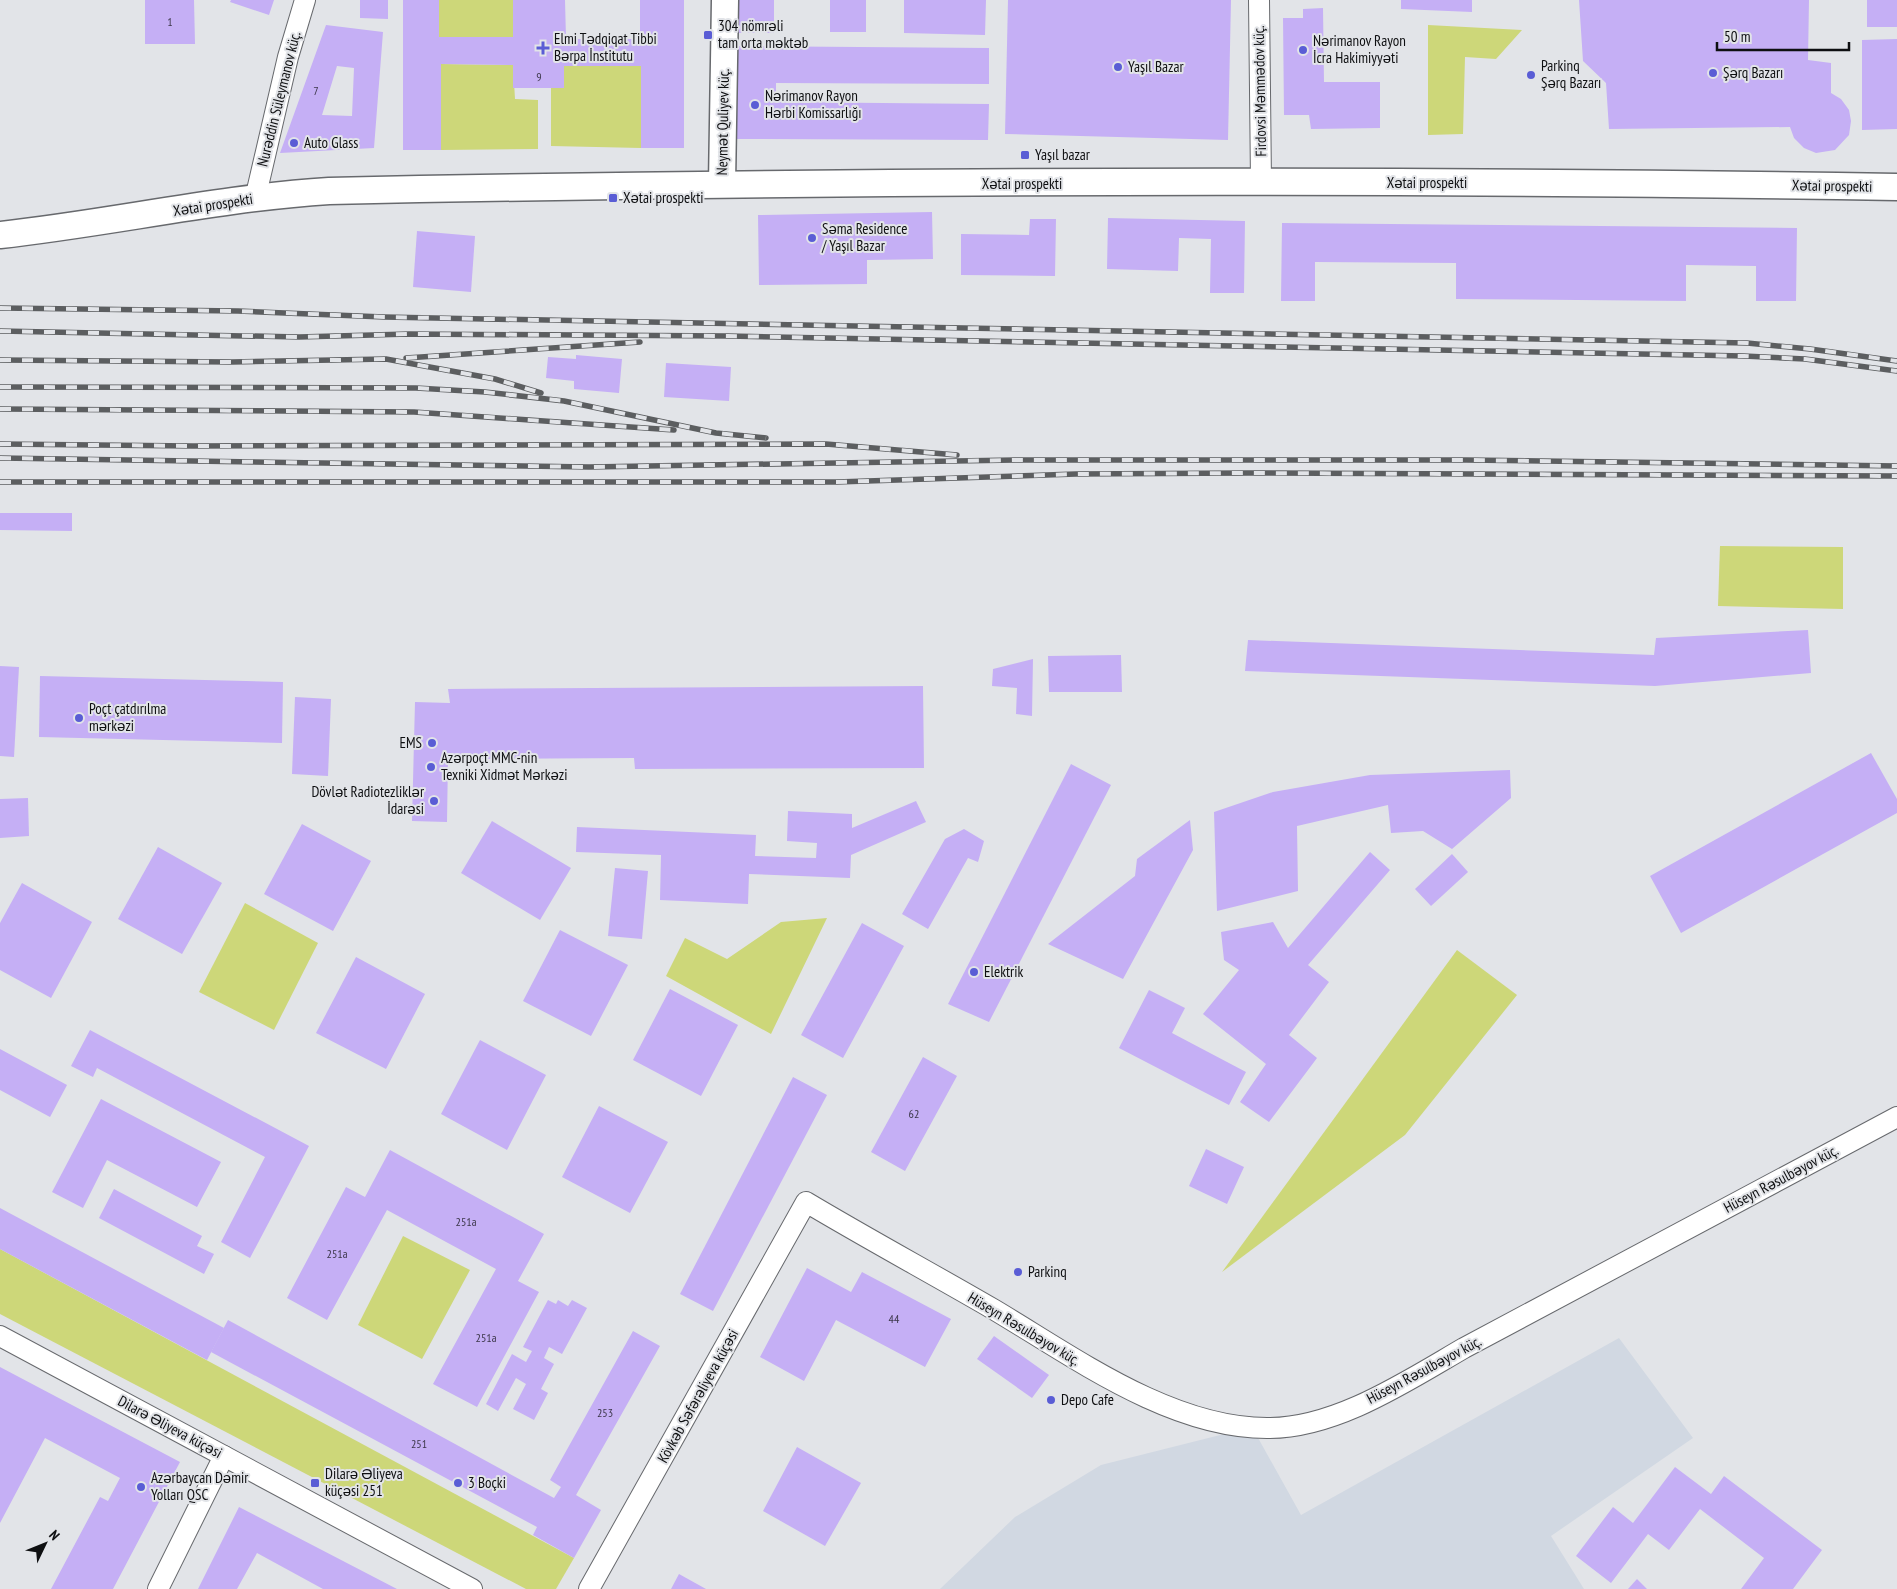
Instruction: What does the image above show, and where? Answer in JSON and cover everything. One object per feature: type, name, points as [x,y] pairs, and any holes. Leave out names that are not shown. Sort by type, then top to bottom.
[{"type":"main road","name":"Neymət Quliyev küç.","points":[[722,184],[724,0]]},
{"type":"main road","name":"Xətai prospekti","points":[[0,235],[73,227],[255,199],[329,190],[722,184],[1261,182],[1586,182],[1897,187]]},
{"type":"street","name":"Nurəddin Süleymanov küç.","points":[[255,199],[283,75],[305,0]]},
{"type":"street","name":"Firdovsi Məmmədov küç.","points":[[1259,0],[1261,182]]},
{"type":"street","name":"Hüseyn Rəsulbəyov küç.","points":[[806,1202],[994,1310],[1096,1372],[1130,1389],[1202,1418],[1233,1426],[1268,1428],[1309,1423],[1394,1388],[1464,1348],[1897,1116]]},
{"type":"street","name":"Kövkəb Səfərəliyeva küçəsi","points":[[590,1589],[806,1202]]},
{"type":"street","name":"Dilarə Əliyeva küçəsi","points":[[0,1336],[472,1589]]},
{"type":"street","points":[[158,1589],[224,1456]]},
{"type":"shaded area","points":[[1619,1338],[1693,1438],[1551,1536],[1584,1589],[940,1589],[1015,1517],[1101,1465],[1252,1427],[1301,1515]]},
{"type":"green space","points":[[439,0],[513,0],[513,37],[439,37]]},
{"type":"green space","points":[[1428,25],[1522,30],[1496,59],[1465,57],[1463,134],[1428,135]]},
{"type":"green space","points":[[441,64],[513,65],[515,99],[538,100],[538,149],[441,150]]},
{"type":"green space","points":[[564,66],[641,66],[641,148],[551,146],[551,88],[564,88]]},
{"type":"green space","points":[[1720,546],[1843,547],[1843,609],[1718,606]]},
{"type":"green space","points":[[245,903],[318,943],[274,1030],[199,992]]},
{"type":"green space","points":[[827,918],[771,1034],[666,976],[685,938],[727,959],[781,922]]},
{"type":"green space","points":[[1457,950],[1517,995],[1405,1135],[1222,1272]]},
{"type":"green space","points":[[403,1236],[470,1270],[422,1359],[358,1325]]},
{"type":"green space","points":[[0,1249],[574,1558],[556,1589],[526,1589],[0,1314]]},
{"type":"building","points":[[145,0],[194,0],[195,44],[145,44]]},
{"type":"building","points":[[231,0],[274,0],[269,15],[230,2]]},
{"type":"building","points":[[360,0],[388,0],[388,19],[360,18]]},
{"type":"building","points":[[403,0],[439,0],[439,37],[513,37],[513,0],[565,0],[566,39],[640,39],[640,0],[684,0],[684,148],[641,148],[641,66],[564,66],[564,88],[513,88],[513,65],[441,64],[441,150],[403,150]]},
{"type":"building","points":[[735,0],[774,0],[774,33],[735,33]]},
{"type":"building","points":[[830,0],[866,0],[866,32],[830,32]]},
{"type":"building","points":[[904,0],[986,0],[985,35],[904,33]]},
{"type":"building","name":"Yaşıl Bazar","points":[[1008,0],[1231,0],[1228,140],[1005,134]]},
{"type":"building","points":[[1401,0],[1472,0],[1472,12],[1401,9]]},
{"type":"building","name":"Şərq Bazarı","points":[[1579,0],[1809,0],[1808,60],[1831,63],[1831,93],[1841,99],[1849,110],[1851,121],[1849,135],[1835,150],[1816,153],[1804,148],[1794,138],[1790,127],[1609,129],[1606,83],[1583,61]]},
{"type":"building","points":[[1867,0],[1897,0],[1897,27],[1867,27]]},
{"type":"building","points":[[1323,8],[1324,82],[1380,82],[1380,128],[1311,129],[1309,115],[1284,115],[1283,18],[1303,18],[1303,9]]},
{"type":"building","points":[[326,25],[383,32],[374,148],[280,153]],"holes":[[[337,66],[354,68],[352,116],[322,115]]]},
{"type":"building","points":[[1897,39],[1897,129],[1862,130],[1862,40]]},
{"type":"building","points":[[737,46],[989,48],[989,84],[776,83],[776,102],[989,104],[988,140],[737,139]]},
{"type":"building","name":"Səma Residence / Yaşıl Bazar","points":[[932,212],[933,259],[867,260],[867,284],[759,285],[758,215]]},
{"type":"building","points":[[1108,218],[1245,221],[1244,293],[1210,293],[1211,239],[1179,238],[1178,271],[1107,269]]},
{"type":"building","points":[[1030,219],[1056,219],[1055,276],[961,275],[961,234],[1029,235]]},
{"type":"building","points":[[1282,223],[1797,228],[1796,301],[1756,301],[1756,266],[1686,265],[1686,301],[1456,299],[1456,263],[1315,262],[1315,301],[1281,301]]},
{"type":"building","points":[[417,231],[475,236],[471,292],[413,287]]},
{"type":"building","points":[[576,355],[622,359],[619,393],[574,389],[574,381],[546,378],[548,357],[576,359]]},
{"type":"building","points":[[666,363],[731,367],[729,401],[664,397]]},
{"type":"building","points":[[0,513],[72,513],[72,531],[0,530]]},
{"type":"building","points":[[1808,630],[1811,673],[1655,686],[1245,671],[1248,640],[1654,655],[1656,638]]},
{"type":"building","points":[[1121,655],[1122,692],[1049,692],[1048,656]]},
{"type":"building","points":[[1033,659],[1032,716],[1016,714],[1017,688],[992,686],[993,669]]},
{"type":"building","points":[[0,666],[19,667],[14,757],[0,756]]},
{"type":"building","points":[[40,676],[283,682],[282,743],[39,737]]},
{"type":"building","points":[[923,686],[924,768],[635,769],[634,758],[448,759],[447,822],[412,821],[415,702],[450,703],[448,689]]},
{"type":"building","points":[[295,697],[331,699],[328,776],[292,774]]},
{"type":"building","points":[[1871,753],[1897,799],[1897,813],[1681,933],[1650,876]]},
{"type":"building","points":[[1071,764],[1111,785],[989,1022],[948,1004]]},
{"type":"building","points":[[1510,770],[1511,798],[1452,849],[1423,831],[1391,833],[1388,805],[1297,826],[1298,891],[1217,911],[1214,812],[1273,792],[1370,775]]},
{"type":"building","points":[[28,798],[29,836],[0,838],[0,799]]},
{"type":"building","points":[[916,801],[926,822],[851,855],[850,878],[749,874],[748,904],[660,900],[661,855],[576,852],[577,827],[756,835],[755,856],[816,858],[817,843],[787,841],[788,811],[852,814],[852,828]]},
{"type":"building","points":[[1190,820],[1193,850],[1123,979],[1048,944],[1135,876],[1137,859]]},
{"type":"building","points":[[492,821],[571,868],[540,920],[461,873]]},
{"type":"building","points":[[302,824],[371,861],[333,931],[264,894]]},
{"type":"building","points":[[964,829],[984,841],[978,862],[968,858],[928,929],[902,914],[945,839]]},
{"type":"building","points":[[158,847],[222,883],[182,954],[118,919]]},
{"type":"building","points":[[1370,852],[1390,870],[1308,965],[1329,982],[1289,1035],[1317,1058],[1269,1122],[1240,1102],[1266,1064],[1203,1014],[1239,970],[1224,960],[1221,932],[1273,922],[1288,948]]},
{"type":"building","points":[[1452,854],[1468,872],[1431,906],[1415,889]]},
{"type":"building","points":[[615,868],[648,871],[642,939],[608,936]]},
{"type":"building","points":[[22,883],[92,922],[51,998],[0,970],[0,923]]},
{"type":"building","points":[[862,923],[904,946],[843,1058],[801,1035]]},
{"type":"building","points":[[560,930],[628,965],[591,1036],[523,1001]]},
{"type":"building","points":[[356,957],[425,994],[386,1069],[316,1033]]},
{"type":"building","points":[[670,989],[738,1025],[701,1096],[633,1060]]},
{"type":"building","points":[[1149,990],[1185,1008],[1172,1033],[1246,1072],[1229,1105],[1119,1048]]},
{"type":"building","points":[[90,1030],[309,1146],[250,1258],[221,1242],[265,1157],[97,1068],[93,1077],[71,1066]]},
{"type":"building","points":[[480,1040],[546,1075],[507,1150],[441,1114]]},
{"type":"building","points":[[0,1049],[67,1085],[50,1117],[0,1090]]},
{"type":"building","points":[[923,1057],[957,1076],[905,1171],[871,1152]]},
{"type":"building","points":[[793,1077],[827,1095],[713,1311],[680,1294]]},
{"type":"building","points":[[101,1099],[221,1162],[197,1207],[107,1160],[83,1208],[52,1192]]},
{"type":"building","points":[[599,1106],[668,1142],[630,1213],[562,1177]]},
{"type":"building","points":[[1206,1149],[1244,1167],[1227,1204],[1189,1186]]},
{"type":"building","points":[[390,1150],[544,1234],[518,1281],[539,1292],[477,1407],[433,1384],[496,1269],[387,1210],[327,1320],[287,1298],[346,1187],[365,1197]]},
{"type":"building","points":[[114,1189],[202,1236],[197,1246],[214,1254],[204,1274],[99,1218]]},
{"type":"building","points":[[0,1208],[224,1328],[207,1360],[0,1249]]},
{"type":"building","points":[[807,1268],[851,1292],[862,1272],[951,1319],[925,1367],[836,1320],[804,1381],[760,1357]]},
{"type":"building","points":[[548,1300],[556,1304],[558,1300],[568,1306],[572,1300],[587,1308],[562,1354],[549,1347],[544,1358],[554,1364],[541,1389],[548,1393],[534,1420],[513,1409],[526,1384],[516,1378],[498,1411],[486,1404],[512,1354],[526,1362],[532,1351],[523,1347]]},
{"type":"building","points":[[228,1320],[554,1498],[561,1487],[550,1480],[633,1331],[660,1346],[576,1495],[601,1510],[574,1558],[533,1535],[537,1527],[211,1352]]},
{"type":"building","points":[[994,1336],[1049,1375],[1032,1398],[977,1359]]},
{"type":"building","name":"Azərbaycan Dəmir Yolları QSC","points":[[0,1367],[180,1462],[113,1589],[51,1589],[100,1497],[108,1501],[120,1478],[45,1438],[0,1523]]},
{"type":"building","points":[[797,1447],[861,1483],[825,1546],[763,1511]]},
{"type":"building","points":[[1675,1467],[1711,1494],[1724,1476],[1822,1550],[1793,1589],[1741,1589],[1764,1558],[1700,1509],[1669,1550],[1648,1534],[1611,1583],[1576,1556],[1613,1507],[1633,1523]]},
{"type":"building","points":[[239,1507],[397,1589],[323,1589],[257,1553],[237,1589],[198,1589]]},
{"type":"building","points":[[679,1574],[706,1589],[671,1589]]},
{"type":"building","points":[[1637,1579],[1647,1589],[1628,1589]]},
{"type":"railway","points":[[0,308],[238,311],[384,317],[1747,343],[1810,349],[1897,361]]},
{"type":"railway","points":[[0,331],[299,337],[409,334],[728,336],[1744,356],[1805,359],[1897,371]]},
{"type":"railway","points":[[406,358],[640,342]]},
{"type":"railway","points":[[0,360],[232,362],[386,359],[495,379],[541,393]]},
{"type":"railway","points":[[0,387],[416,388],[485,392],[564,401],[716,433],[766,438]]},
{"type":"railway","points":[[0,409],[414,412],[674,430]]},
{"type":"railway","points":[[0,444],[193,446],[826,444],[957,455]]},
{"type":"railway","points":[[0,458],[589,467],[1015,460],[1466,460],[1897,466]]},
{"type":"railway","points":[[0,482],[837,482],[1076,474],[1248,473],[1897,476]]},
{"type":"place","name":"304 nömrəli tam orta məktəb","points":[[708,35]]},
{"type":"place","name":"Elmi Tədqiqat Tibbi Bərpa İnstitutu","points":[[543,48]]},
{"type":"place","name":"Nərimanov Rayon İcra Hakimiyyəti","points":[[1303,50]]},
{"type":"place","name":"Yaşıl Bazar","points":[[1118,67]]},
{"type":"place","name":"Şərq Bazarı","points":[[1713,73]]},
{"type":"place","name":"Parkinq Şərq Bazarı","points":[[1531,75]]},
{"type":"place","name":"Nərimanov Rayon Hərbi Komissarlığı","points":[[755,105]]},
{"type":"place","name":"Auto Glass","points":[[294,143]]},
{"type":"place","name":"Yaşıl bazar","points":[[1025,155]]},
{"type":"place","name":"Xətai prospekti","points":[[613,198]]},
{"type":"place","name":"Səma Residence / Yaşıl Bazar","points":[[812,238]]},
{"type":"place","name":"Poçt çatdırılma mərkəzi","points":[[79,718]]},
{"type":"place","name":"EMS","points":[[432,743]]},
{"type":"place","name":"Azərpoçt MMC-nin Texniki Xidmət Mərkəzi","points":[[431,767]]},
{"type":"place","name":"Dövlət Radiotezliklər İdarəsi","points":[[434,801]]},
{"type":"place","name":"Elektrik","points":[[974,972]]},
{"type":"place","name":"Parkinq","points":[[1018,1272]]},
{"type":"place","name":"Depo Cafe","points":[[1051,1400]]},
{"type":"place","name":"Dilarə Əliyeva küçəsi 251","points":[[315,1483]]},
{"type":"place","name":"3 Boçki","points":[[458,1483]]},
{"type":"place","name":"Azərbaycan Dəmir Yolları QSC","points":[[141,1487]]}]
